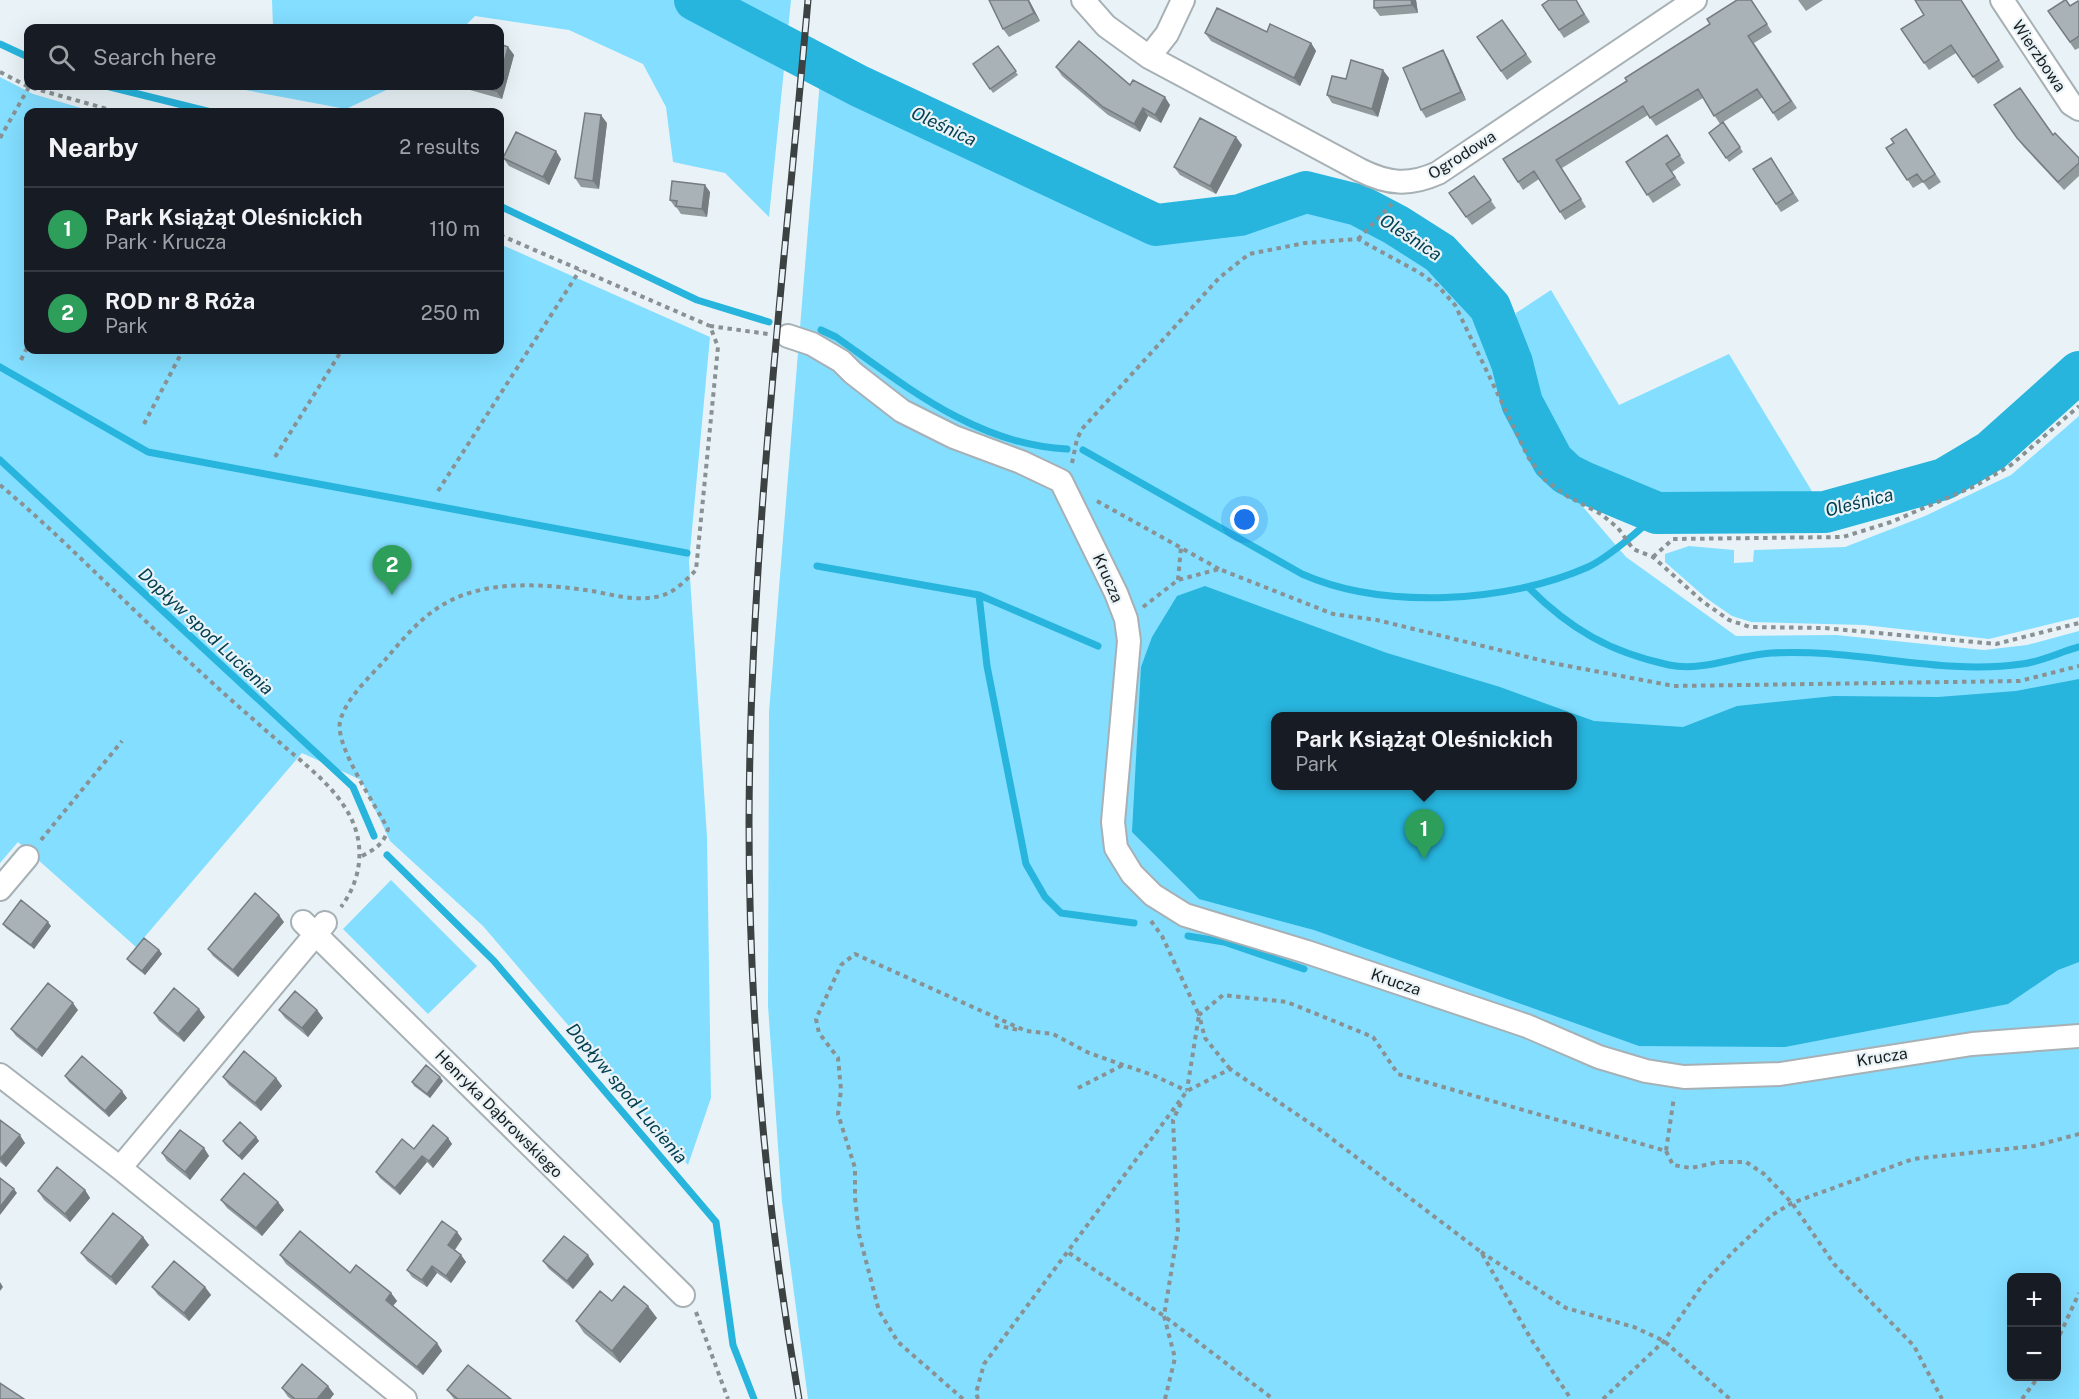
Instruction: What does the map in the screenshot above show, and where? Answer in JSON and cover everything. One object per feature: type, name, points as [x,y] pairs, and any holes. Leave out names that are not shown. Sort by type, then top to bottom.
[{"type":"street","name":"Ogrodowa","points":[[1083,0],[1106,26],[1149,57],[1378,180],[1398,184],[1418,182],[1438,173],[1695,0]]},
{"type":"street","points":[[1149,57],[1167,34],[1183,0]]},
{"type":"street","name":"Wierzbowa","points":[[2001,0],[2070,104],[2079,109]]},
{"type":"street","points":[[779,335],[812,344],[841,361],[853,374],[902,411],[954,437],[1021,462],[1061,481]]},
{"type":"street","name":"Krucza","points":[[1061,481],[1116,593],[1126,620],[1129,641],[1114,831],[1116,848],[1132,874],[1153,896],[1185,915],[1307,952],[1527,1026],[1599,1057],[1646,1071],[1684,1077],[1780,1074],[1972,1044],[2079,1036]]},
{"type":"street","points":[[0,889],[27,857]]},
{"type":"street","points":[[120,1168],[314,926]]},
{"type":"street","name":"Henryka Dąbrowskiego","points":[[314,926],[683,1295]]},
{"type":"street","points":[[0,1075],[120,1168],[405,1399]]},
{"type":"path","points":[[0,72],[24,84]]},
{"type":"path","points":[[0,138],[27,90]]},
{"type":"path","points":[[40,90],[104,108]]},
{"type":"path","points":[[1358,239],[1392,205]]},
{"type":"path","points":[[504,237],[710,326],[779,335]]},
{"type":"path","points":[[2079,623],[1995,644],[1824,628],[1750,627],[1729,620],[1702,601],[1653,557],[1633,549],[1618,528],[1601,514],[1567,496],[1545,480],[1528,457],[1455,305],[1438,286],[1420,273],[1358,239],[1305,243],[1249,254],[1219,278],[1082,429],[1077,440],[1074,458],[1061,481],[1219,568],[1333,614],[1377,620],[1552,663],[1674,686],[2019,681],[2079,666]]},
{"type":"path","points":[[438,492],[580,270]]},
{"type":"path","points":[[362,856],[386,838],[388,829],[339,735],[345,709],[367,680],[419,624],[444,604],[471,592],[514,586],[561,586],[640,599],[662,596],[680,586],[696,570],[718,347],[710,326]]},
{"type":"path","points":[[21,360],[24,354]]},
{"type":"path","points":[[144,424],[181,354]]},
{"type":"path","points":[[275,458],[340,354]]},
{"type":"path","points":[[1653,557],[1673,539],[1843,537],[1891,522],[1975,486],[2012,465],[2079,406]]},
{"type":"path","points":[[0,485],[33,513],[193,665],[318,776],[344,806],[356,830],[362,856],[356,881],[343,906],[314,926]]},
{"type":"path","points":[[1178,580],[1181,547]]},
{"type":"path","points":[[1126,620],[1178,580],[1219,568]]},
{"type":"path","points":[[27,857],[122,741]]},
{"type":"path","points":[[1148,917],[1162,936],[1199,1015],[1205,1038],[1230,1069],[1323,1132],[1481,1252],[1566,1308],[1634,1327],[1664,1341],[1730,1399]]},
{"type":"path","points":[[963,1399],[898,1342],[879,1311],[859,1234],[855,1198],[855,1168],[838,1114],[841,1090],[838,1058],[819,1033],[816,1019],[841,965],[855,954],[1026,1031]]},
{"type":"path","points":[[1165,1399],[1175,1358],[1164,1316],[1178,1230],[1173,1120],[1186,1091],[1199,1015],[1224,995],[1287,1002],[1373,1037],[1398,1074],[1666,1151]]},
{"type":"path","points":[[995,1025],[1053,1034],[1089,1053],[1186,1091]]},
{"type":"path","points":[[1078,1088],[1124,1065]]},
{"type":"path","points":[[978,1399],[976,1393],[984,1364],[1069,1253],[1186,1091],[1230,1069]]},
{"type":"path","points":[[1684,1077],[1675,1094],[1666,1151],[1673,1165],[1691,1168],[1719,1162],[1746,1162],[1764,1174],[1792,1203],[1834,1264],[1914,1346],[1942,1399]]},
{"type":"path","points":[[1603,1399],[1664,1341],[1703,1284],[1772,1215],[1792,1203],[1913,1159],[2034,1146],[2079,1134]]},
{"type":"path","points":[[1481,1252],[1531,1339],[1571,1399]]},
{"type":"path","points":[[1069,1253],[1164,1316],[1273,1399]]},
{"type":"path","points":[[2061,1332],[2079,1293]]},
{"type":"path","points":[[683,1295],[693,1305],[728,1399]]},
{"type":"path","points":[[2022,1399],[2036,1381]]},
{"type":"shaded area","points":[[272,0],[791,0],[769,217],[725,173],[673,162],[666,107],[643,64],[569,30],[475,16],[467,24],[273,24]]},
{"type":"shaded area","points":[[0,77],[33,94],[81,108],[24,108],[24,354],[504,354],[504,246],[710,337],[689,562],[707,837],[711,1098],[688,1165],[483,926],[390,841],[361,780],[302,753],[136,947],[18,842],[0,863]]},
{"type":"shaded area","points":[[820,80],[1159,238],[1315,206],[1401,240],[1458,282],[1485,324],[1513,394],[1547,465],[1626,557],[1736,636],[1836,635],[1984,650],[2027,645],[2079,631],[2079,1399],[808,1399],[782,1202],[768,1006],[769,712]]},
{"type":"shaded area","points":[[245,90],[386,90],[348,108]]},
{"type":"shaded area","points":[[1551,290],[1619,405],[1729,354],[1813,493],[1682,499],[1648,495],[1616,487],[1588,473],[1565,453],[1558,443],[1533,386],[1519,337],[1516,313]]},
{"type":"shaded area","points":[[2079,416],[2079,617],[1989,639],[1864,625],[1751,622],[1732,616],[1706,598],[1665,562],[1665,554],[1689,546],[1734,550],[1734,563],[1753,562],[1754,550],[1845,547],[1925,516],[2011,475]]},
{"type":"shaded area","points":[[1205,586],[1387,653],[1500,687],[1569,712],[1271,712],[1271,790],[1577,790],[1577,715],[1594,721],[1683,727],[1737,706],[1834,696],[1938,697],[2016,691],[2079,679],[2079,962],[2058,970],[2008,1004],[1785,1047],[1639,1046],[1314,930],[1199,899],[1132,832],[1141,667],[1152,637],[1177,596]]},
{"type":"shaded area","points":[[391,880],[477,966],[428,1014],[343,929]]},
{"type":"building","points":[[989,0],[1028,0],[1034,13],[1003,29]]},
{"type":"building","points":[[1374,0],[1411,0],[1412,5],[1374,8]]},
{"type":"building","points":[[1549,0],[1576,0],[1584,14],[1559,30],[1542,5]]},
{"type":"building","points":[[1737,0],[1751,0],[1767,24],[1748,36],[1791,101],[1773,113],[1757,89],[1714,116],[1698,89],[1650,118],[1643,106],[1556,160],[1581,199],[1560,212],[1534,171],[1518,182],[1503,159],[1627,81],[1625,78],[1710,24],[1707,19]]},
{"type":"building","points":[[1915,0],[1961,0],[1999,60],[1973,77],[1951,45],[1924,63],[1901,29],[1924,15]]},
{"type":"building","points":[[2065,0],[2070,6],[2079,2],[2079,36],[2070,42],[2048,11]]},
{"type":"building","points":[[1217,8],[1267,32],[1270,24],[1311,43],[1294,78],[1205,33]]},
{"type":"building","points":[[1502,20],[1526,54],[1501,71],[1477,37]]},
{"type":"building","points":[[1079,41],[1130,85],[1133,80],[1165,97],[1155,115],[1143,108],[1134,124],[1103,107],[1056,67]]},
{"type":"building","points":[[504,46],[508,47],[504,62]]},
{"type":"building","points":[[998,46],[1016,71],[990,89],[973,64]]},
{"type":"building","points":[[1443,50],[1461,92],[1421,110],[1403,68]]},
{"type":"building","points":[[1351,60],[1383,70],[1372,109],[1327,95],[1332,76],[1346,79]]},
{"type":"building","points":[[2020,88],[2053,135],[2055,133],[2079,158],[2079,163],[2058,182],[2017,138],[1994,105]]},
{"type":"building","points":[[585,113],[601,115],[593,181],[575,178]]},
{"type":"building","points":[[1200,118],[1236,137],[1210,186],[1174,167]]},
{"type":"building","points":[[1723,122],[1740,147],[1726,158],[1709,133]]},
{"type":"building","points":[[1906,129],[1935,174],[1923,182],[1917,174],[1907,180],[1886,148],[1894,143],[1891,139]]},
{"type":"building","points":[[516,132],[556,151],[543,177],[504,158]]},
{"type":"building","points":[[1667,135],[1680,155],[1666,164],[1675,177],[1647,195],[1626,162]]},
{"type":"building","points":[[1771,158],[1793,193],[1776,204],[1753,169]]},
{"type":"building","points":[[1474,176],[1491,200],[1466,217],[1449,193]]},
{"type":"building","points":[[672,181],[705,185],[702,209],[676,206],[677,201],[670,200]]},
{"type":"building","points":[[255,893],[279,915],[233,970],[208,949]]},
{"type":"building","points":[[21,900],[48,922],[31,945],[3,924]]},
{"type":"building","points":[[144,938],[159,950],[142,971],[127,959]]},
{"type":"building","points":[[48,983],[73,1003],[37,1050],[11,1029]]},
{"type":"building","points":[[174,988],[199,1009],[178,1034],[154,1013]]},
{"type":"building","points":[[295,991],[317,1010],[302,1028],[279,1010]]},
{"type":"building","points":[[244,1051],[276,1078],[255,1103],[223,1077]]},
{"type":"building","points":[[82,1056],[122,1091],[105,1111],[65,1076]]},
{"type":"building","points":[[426,1065],[440,1077],[427,1094],[412,1082]]},
{"type":"building","points":[[0,1120],[20,1135],[0,1159]]},
{"type":"building","points":[[240,1122],[256,1137],[239,1156],[223,1141]]},
{"type":"building","points":[[433,1125],[448,1138],[429,1161],[422,1156],[395,1188],[376,1172],[402,1139],[414,1149]]},
{"type":"building","points":[[180,1130],[204,1148],[185,1172],[162,1153]]},
{"type":"building","points":[[57,1167],[85,1190],[65,1214],[38,1191]]},
{"type":"building","points":[[244,1173],[278,1202],[256,1228],[221,1200]]},
{"type":"building","points":[[0,1178],[14,1189],[0,1207]]},
{"type":"building","points":[[113,1213],[143,1237],[111,1277],[81,1253]]},
{"type":"building","points":[[442,1221],[457,1232],[448,1245],[461,1255],[446,1276],[432,1266],[422,1280],[407,1270]]},
{"type":"building","points":[[300,1231],[350,1273],[356,1265],[391,1293],[386,1300],[437,1343],[417,1367],[280,1255]]},
{"type":"building","points":[[564,1236],[588,1255],[567,1281],[543,1261]]},
{"type":"building","points":[[174,1261],[205,1287],[184,1313],[152,1287]]},
{"type":"building","points":[[624,1286],[648,1306],[612,1351],[576,1321],[600,1291],[612,1301]]},
{"type":"building","points":[[302,1364],[328,1386],[317,1399],[295,1399],[282,1388]]},
{"type":"building","points":[[468,1365],[511,1399],[458,1399],[447,1390]]},
{"type":"building","points":[[0,1383],[24,1399],[0,1399]]},
{"type":"waterway","name":"Oleśnica","points":[[695,0],[859,86],[1156,225],[1240,215],[1306,192],[1358,205],[1396,225],[1440,253],[1490,307],[1512,363],[1522,403],[1553,461],[1567,474],[1657,513],[1825,512],[1944,479],[1991,451],[2079,372]]},
{"type":"waterway","points":[[0,44],[24,55]]},
{"type":"waterway","points":[[122,90],[195,108]]},
{"type":"waterway","points":[[504,208],[697,300],[769,322]]},
{"type":"waterway","points":[[821,330],[836,337],[889,375],[944,410],[973,425],[1003,437],[1034,445],[1067,449]]},
{"type":"waterway","points":[[0,367],[148,452],[687,553]]},
{"type":"waterway","points":[[1083,450],[1302,574],[1334,586],[1369,593],[1445,598],[1483,595],[1556,579],[1588,567],[1605,557],[1634,535],[1657,513]]},
{"type":"waterway","name":"Dopływ spod Lucienia","points":[[0,460],[353,787],[374,836]]},
{"type":"waterway","points":[[817,566],[979,595],[1098,646]]},
{"type":"waterway","points":[[1528,587],[1560,616],[1592,637],[1648,660],[1682,667],[1708,665],[1772,653],[1835,654],[1960,667],[1991,667],[2029,663],[2079,647]]},
{"type":"waterway","points":[[979,595],[987,666],[1026,864],[1045,897],[1061,913],[1134,923]]},
{"type":"waterway","name":"Dopływ spod Lucienia","points":[[387,855],[494,961],[716,1222],[733,1345],[754,1399]]},
{"type":"waterway","points":[[1188,936],[1224,942],[1304,969]]},
{"type":"railway","points":[[799,1399],[777,1256],[762,1112],[752,968],[749,823],[755,617],[762,514],[808,0]]},
{"type":"place","name":"ROD nr 8 Róża","points":[[392,595]]},
{"type":"place","name":"Park Książąt Oleśnickich","points":[[1424,859]]}]
